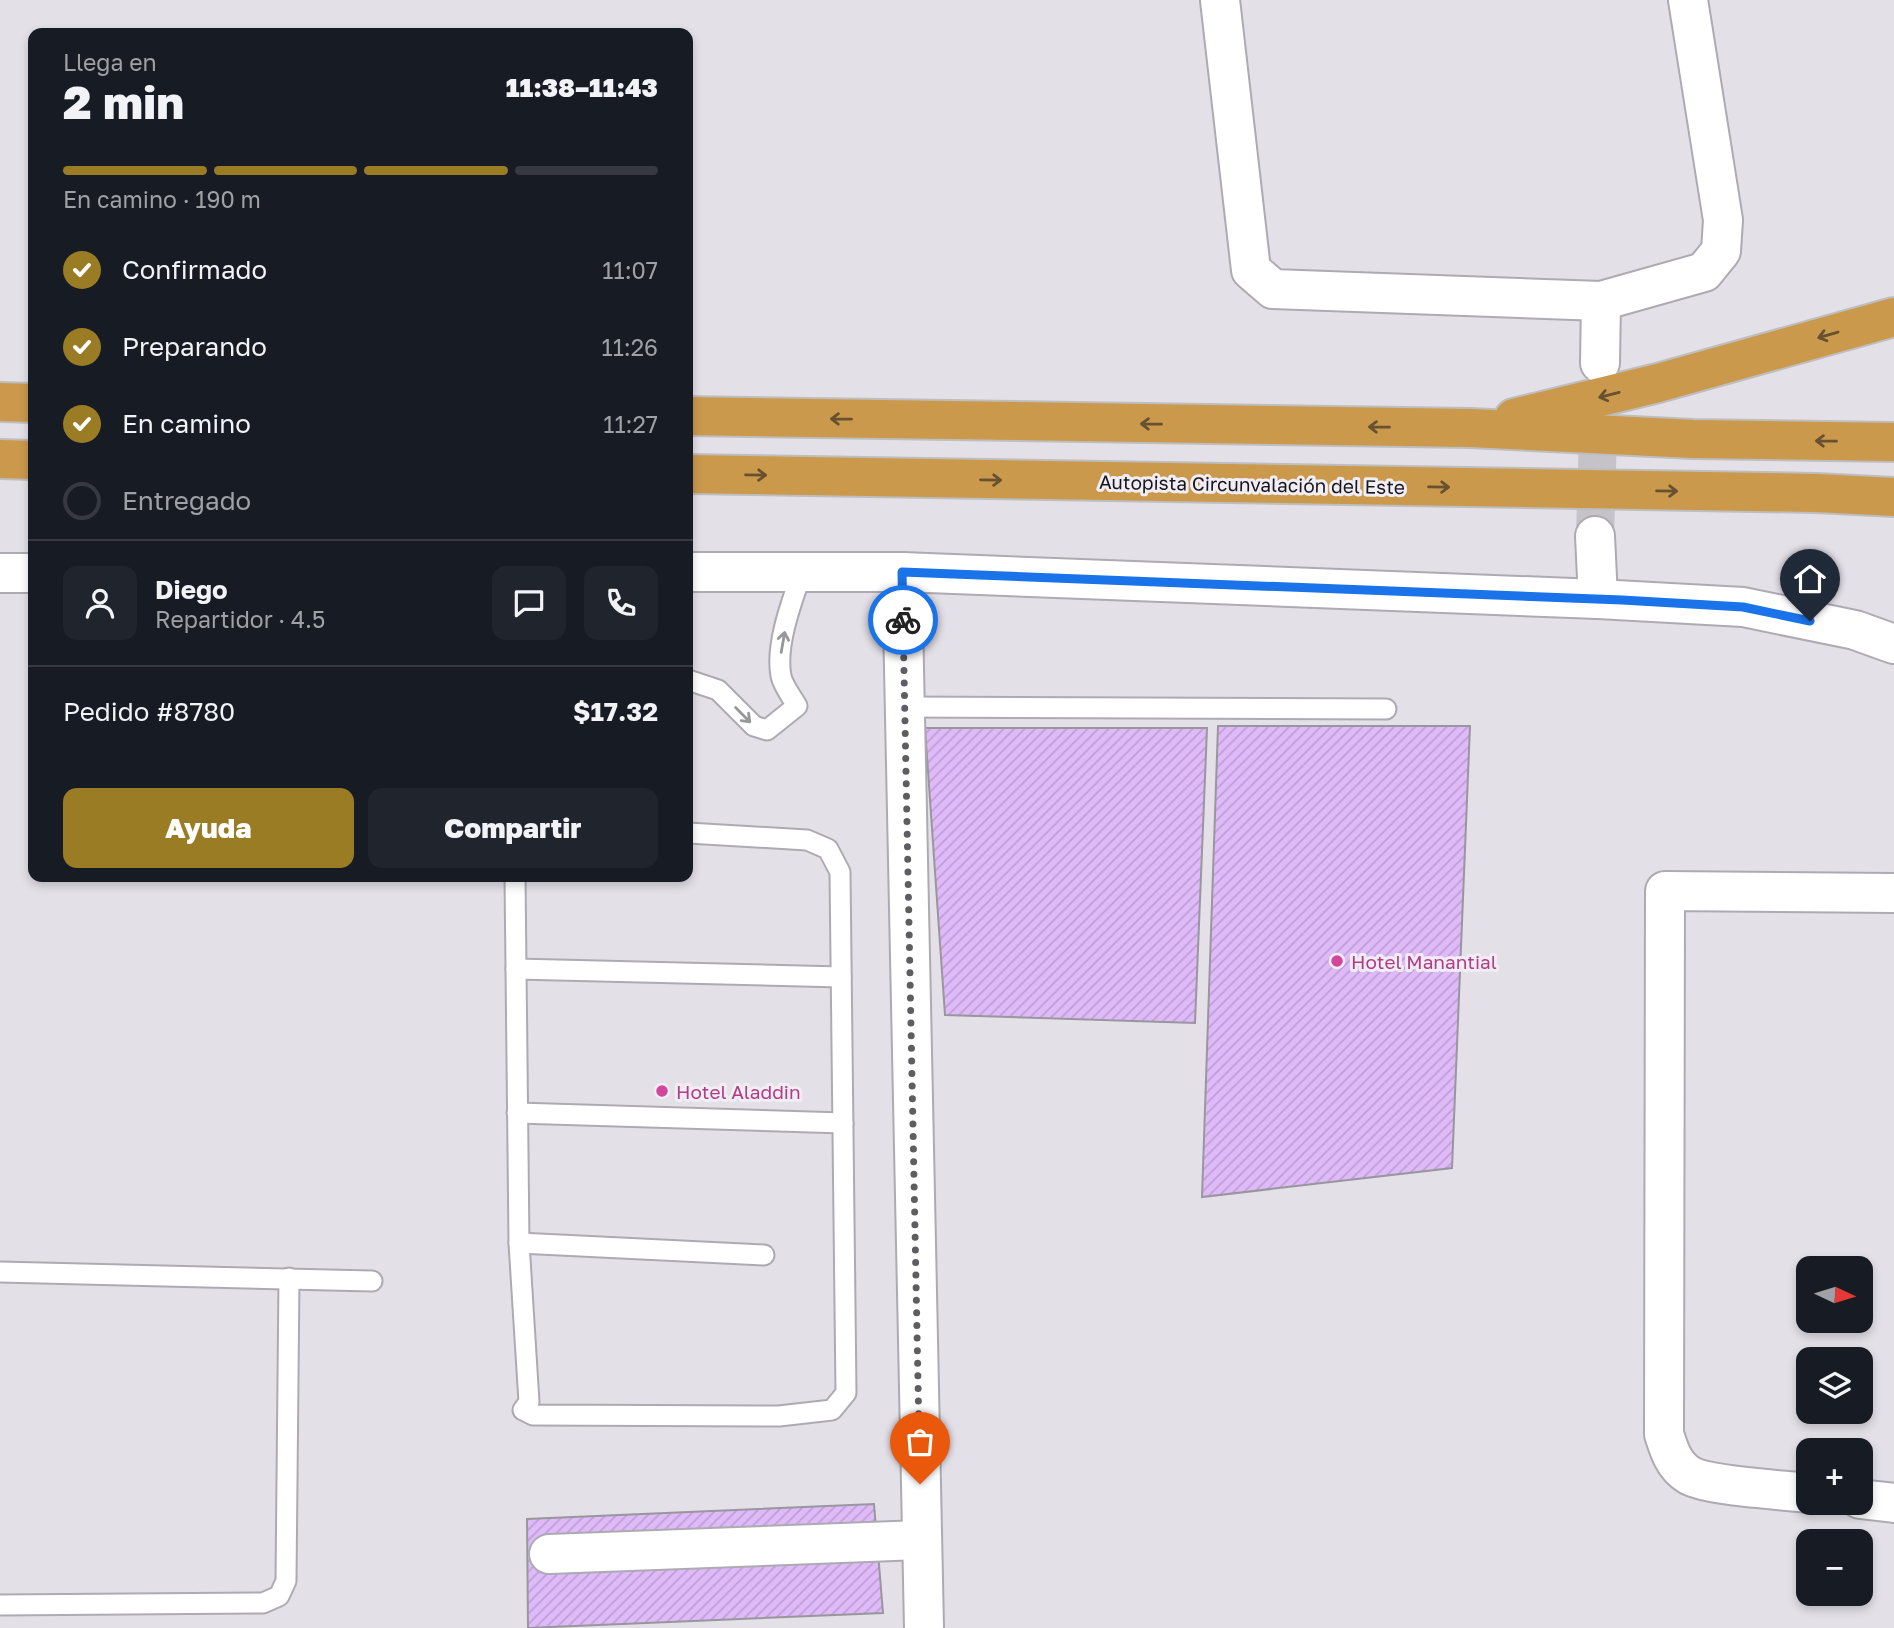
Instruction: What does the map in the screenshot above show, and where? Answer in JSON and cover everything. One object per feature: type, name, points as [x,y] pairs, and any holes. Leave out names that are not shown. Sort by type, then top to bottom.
[{"type":"highway","points":[[1471,428],[1658,383],[1894,317]]},
{"type":"highway","points":[[0,402],[28,403]]},
{"type":"highway","points":[[693,416],[1471,428],[1693,439],[1894,442]]},
{"type":"highway","points":[[0,459],[28,460]]},
{"type":"highway","name":"Autopista Circunvalación del Este","points":[[693,474],[1894,496]]},
{"type":"highway","points":[[1817,493],[1894,518]]},
{"type":"street","points":[[1220,0],[1251,270],[1273,289],[1601,301],[1704,272],[1721,251],[1723,220],[1688,0]]},
{"type":"street","points":[[1600,363],[1601,301]]},
{"type":"street","points":[[1595,536],[1598,599]]},
{"type":"street","points":[[693,572],[902,572],[1743,607],[1855,630],[1894,644]]},
{"type":"street","points":[[902,572],[924,1628]]},
{"type":"street","points":[[0,573],[28,573]]},
{"type":"street","points":[[1796,1491],[1713,1481],[1689,1475],[1672,1459],[1664,1434],[1665,891],[1894,893]]},
{"type":"street","points":[[1873,1501],[1894,1503]]},
{"type":"street","points":[[550,1554],[921,1540]]},
{"type":"lane","points":[[693,682],[718,690],[754,726],[767,730],[797,706],[781,678],[781,652],[789,612],[802,572]]},
{"type":"lane","points":[[904,707],[1386,709]]},
{"type":"lane","points":[[514,882],[519,1243],[529,1402],[523,1410],[533,1415],[779,1416],[832,1410],[846,1393],[839,872],[828,849],[807,840],[693,833]]},
{"type":"lane","points":[[516,969],[841,977]]},
{"type":"lane","points":[[517,1113],[843,1123]]},
{"type":"lane","points":[[519,1243],[764,1255]]},
{"type":"lane","points":[[0,1272],[372,1281]]},
{"type":"lane","points":[[0,1605],[263,1603],[279,1596],[286,1581],[289,1278]]},
{"type":"building","points":[[1218,726],[1470,726],[1452,1168],[1202,1197]]},
{"type":"building","points":[[925,728],[1207,728],[1195,1023],[945,1015]]},
{"type":"building","points":[[874,1504],[883,1613],[528,1628],[527,1519]]},
{"type":"tunnel","points":[[1595,536],[1599,402]]},
{"type":"way so far","points":[[903,620],[920,1484]]},
{"type":"place","name":"Hotel Manantial","points":[[1337,961]]},
{"type":"place","name":"Hotel Aladdin","points":[[662,1091]]},
{"type":"route","points":[[903,620],[902,572],[1622,600],[1743,607],[1810,621]]}]
